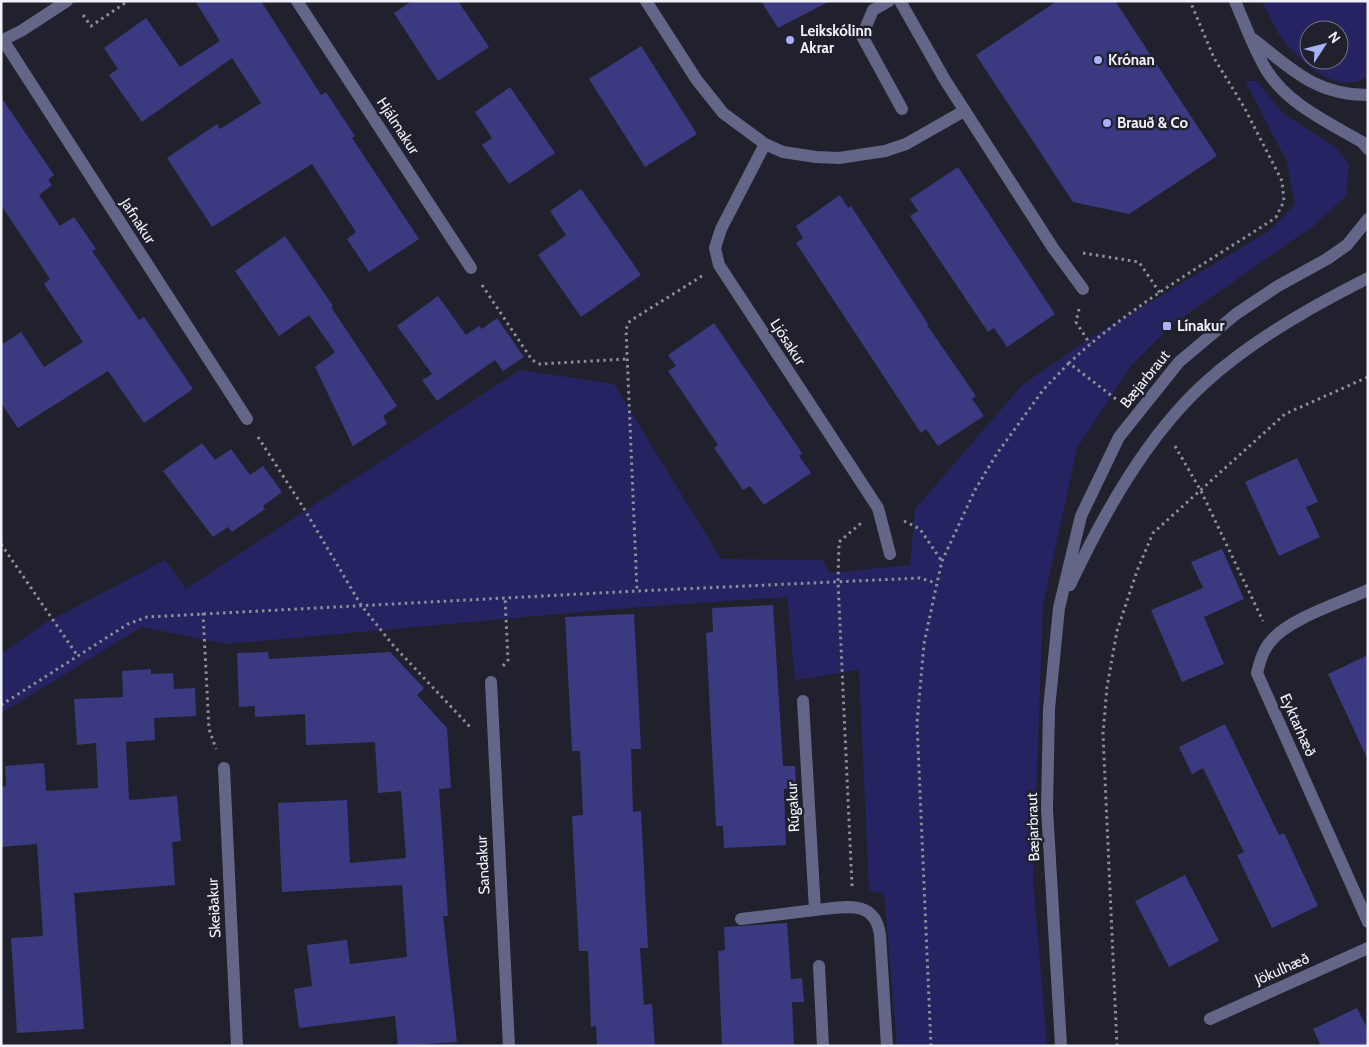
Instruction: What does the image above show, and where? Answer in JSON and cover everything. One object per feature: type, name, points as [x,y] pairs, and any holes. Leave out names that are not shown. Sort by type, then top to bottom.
[{"type":"street","points":[[2,41],[67,1]]},
{"type":"street","name":"Hjálmakur","points":[[297,1],[471,268]]},
{"type":"street","points":[[646,1],[713,102],[723,113],[765,144],[783,152],[816,157],[863,156],[906,144],[964,111]]},
{"type":"street","points":[[889,1],[873,10],[862,36],[902,109]]},
{"type":"street","points":[[900,1],[964,111],[1053,248],[1083,289]]},
{"type":"street","points":[[1235,1],[1267,71],[1281,89],[1300,106],[1362,142],[1368,149]]},
{"type":"street","points":[[1251,37],[1322,89],[1349,95],[1368,95]]},
{"type":"street","name":"Jafnakur","points":[[2,41],[246,419]]},
{"type":"street","name":"Ljósakur","points":[[765,144],[721,229],[715,248],[719,265],[878,508],[890,554]]},
{"type":"street","name":"Bæjarbraut","points":[[1061,1046],[1047,809],[1049,708],[1059,608],[1080,516],[1119,437],[1179,362],[1236,314],[1278,286],[1327,259],[1347,245],[1368,219]]},
{"type":"street","name":"Bæjarbraut","points":[[1059,608],[1097,529],[1144,456],[1182,406],[1212,377],[1264,338],[1368,278]]},
{"type":"street","name":"Eyktarhæð","points":[[1368,590],[1288,625],[1271,640],[1261,656],[1257,673],[1368,922]]},
{"type":"street","name":"Sandakur","points":[[491,682],[509,1046]]},
{"type":"street","name":"Rúgakur","points":[[803,701],[815,910]]},
{"type":"street","name":"Skeiðakur","points":[[224,768],[237,1046]]},
{"type":"street","points":[[741,919],[852,907],[871,913],[879,926],[887,1046]]},
{"type":"street","name":"Jökulhæð","points":[[1210,1019],[1368,948]]},
{"type":"street","points":[[820,966],[823,1046]]},
{"type":"path","points":[[80,10],[90,26],[128,1]]},
{"type":"path","points":[[931,1046],[917,723],[924,644],[942,561],[975,490],[996,455],[1044,390],[1069,363],[1090,344],[1160,293],[1272,220],[1280,212],[1285,196],[1282,181],[1244,107],[1214,58],[1190,1]]},
{"type":"path","points":[[1053,248],[1138,262],[1160,293]]},
{"type":"path","points":[[637,591],[626,328],[630,321],[719,265]]},
{"type":"path","points":[[471,268],[532,360],[540,364],[627,359]]},
{"type":"path","points":[[1083,289],[1076,322],[1090,344]]},
{"type":"path","points":[[1069,363],[1128,408]]},
{"type":"path","points":[[1118,1046],[1103,734],[1107,688],[1117,631],[1136,571],[1153,533],[1286,414],[1368,377]]},
{"type":"path","points":[[246,419],[303,507],[361,605],[392,644],[494,752]]},
{"type":"path","points":[[1173,442],[1201,491],[1271,640]]},
{"type":"path","points":[[852,907],[838,581],[839,542],[878,508],[920,529],[942,561]]},
{"type":"path","points":[[1,544],[77,655]]},
{"type":"path","points":[[1,705],[128,624],[147,617],[838,581],[920,578],[937,583]]},
{"type":"path","points":[[491,682],[508,660],[505,597]]},
{"type":"path","points":[[203,613],[209,729],[224,768]]},
{"type":"shaded area","points":[[1262,1],[1368,1],[1368,76],[1356,82],[1343,82],[1330,79],[1315,70],[1349,70],[1349,20],[1299,20],[1299,58],[1276,29]]},
{"type":"shaded area","points":[[1245,81],[1256,81],[1284,114],[1335,147],[1349,164],[1346,196],[1316,224],[1173,324],[1131,366],[1077,448],[1043,605],[1033,881],[1047,1046],[897,1046],[884,894],[869,890],[859,670],[795,680],[787,597],[614,609],[226,644],[142,627],[1,713],[1,654],[45,623],[165,560],[186,589],[520,370],[614,384],[721,559],[823,560],[829,573],[910,565],[915,509],[1022,385],[1095,335],[1269,231],[1295,204],[1286,160]]},
{"type":"building","points":[[195,1],[261,1],[321,95],[326,92],[355,136],[352,138],[419,239],[369,272],[347,239],[356,232],[312,164],[212,227],[167,158],[217,124],[220,129],[261,103],[232,58],[142,122],[109,75],[118,69],[104,48],[146,18],[180,67],[220,41]]},
{"type":"building","points":[[412,1],[458,1],[489,47],[438,81],[394,13]]},
{"type":"building","points":[[761,1],[830,1],[778,28]]},
{"type":"building","points":[[1057,1],[1115,1],[1217,156],[1129,214],[1073,202],[976,55]]},
{"type":"building","points":[[641,46],[697,134],[645,167],[589,79]]},
{"type":"building","points":[[510,87],[555,153],[509,184],[482,145],[492,138],[475,112]]},
{"type":"building","points":[[1,97],[54,175],[48,180],[52,185],[39,195],[60,226],[74,217],[96,249],[92,251],[139,320],[144,317],[193,389],[144,423],[108,371],[18,428],[1,403],[1,345],[21,332],[44,367],[83,342],[44,284],[50,279],[1,205]]},
{"type":"building","points":[[958,167],[1055,314],[1007,347],[994,328],[988,332],[910,216],[918,211],[910,199]]},
{"type":"building","points":[[581,189],[641,275],[581,317],[538,255],[566,235],[550,211]]},
{"type":"building","points":[[840,195],[848,208],[851,206],[927,325],[976,396],[972,399],[984,416],[938,446],[926,429],[921,433],[796,243],[803,238],[796,226]]},
{"type":"building","points":[[285,236],[333,306],[331,307],[397,406],[383,416],[387,424],[353,446],[315,367],[335,352],[309,315],[279,336],[235,271]]},
{"type":"building","points":[[438,296],[466,335],[479,326],[482,329],[497,318],[524,357],[503,371],[495,360],[437,401],[422,380],[432,374],[397,326]]},
{"type":"building","points":[[714,323],[802,453],[799,456],[811,473],[764,505],[750,486],[743,490],[714,448],[718,445],[668,371],[676,366],[668,355]]},
{"type":"building","points":[[202,443],[215,460],[231,449],[250,475],[263,466],[282,492],[263,506],[265,509],[232,532],[228,527],[213,537],[163,471]]},
{"type":"building","points":[[1297,458],[1318,502],[1306,507],[1320,537],[1279,556],[1245,482]]},
{"type":"building","points":[[1222,549],[1244,599],[1204,617],[1224,664],[1182,682],[1151,610],[1203,588],[1191,562]]},
{"type":"building","points":[[773,605],[783,766],[795,766],[796,788],[784,789],[786,845],[724,848],[723,826],[716,826],[706,633],[713,632],[712,608]]},
{"type":"building","points":[[634,614],[641,749],[631,749],[633,812],[641,811],[648,948],[640,948],[644,1005],[652,1004],[655,1046],[597,1046],[596,1026],[591,1027],[588,951],[579,951],[572,816],[583,815],[580,751],[572,751],[565,617]]},
{"type":"building","points":[[268,652],[269,659],[390,652],[424,688],[417,695],[447,728],[451,788],[439,789],[448,916],[443,916],[457,1042],[398,1046],[395,1016],[299,1028],[294,989],[312,986],[307,945],[347,940],[350,964],[407,957],[402,885],[282,892],[278,803],[347,800],[350,863],[406,858],[401,791],[378,793],[375,742],[306,745],[305,714],[255,717],[255,706],[239,707],[237,653]]},
{"type":"building","points":[[1368,655],[1368,760],[1328,674]]},
{"type":"building","points":[[151,669],[151,674],[173,673],[174,689],[195,688],[196,716],[154,718],[155,740],[126,742],[129,800],[177,796],[181,841],[172,842],[175,885],[74,893],[84,1029],[17,1033],[11,938],[43,936],[37,844],[1,847],[1,787],[6,786],[5,766],[44,763],[46,791],[98,788],[96,743],[77,745],[74,699],[123,697],[122,671]]},
{"type":"building","points":[[1225,724],[1279,835],[1284,833],[1318,906],[1272,928],[1237,855],[1244,852],[1203,768],[1192,774],[1179,747]]},
{"type":"building","points":[[1185,875],[1219,941],[1169,967],[1135,901]]},
{"type":"building","points":[[787,923],[791,979],[802,978],[804,1002],[792,1002],[794,1046],[722,1046],[718,951],[725,950],[724,927]]},
{"type":"building","points":[[1357,1008],[1368,1030],[1368,1046],[1321,1046],[1313,1029]]},
{"type":"place","name":"Leikskólinn Akrar","points":[[790,40]]},
{"type":"place","name":"Krónan","points":[[1098,60]]},
{"type":"place","name":"Brauð & Co","points":[[1107,123]]},
{"type":"place","name":"Línakur","points":[[1167,326]]}]
